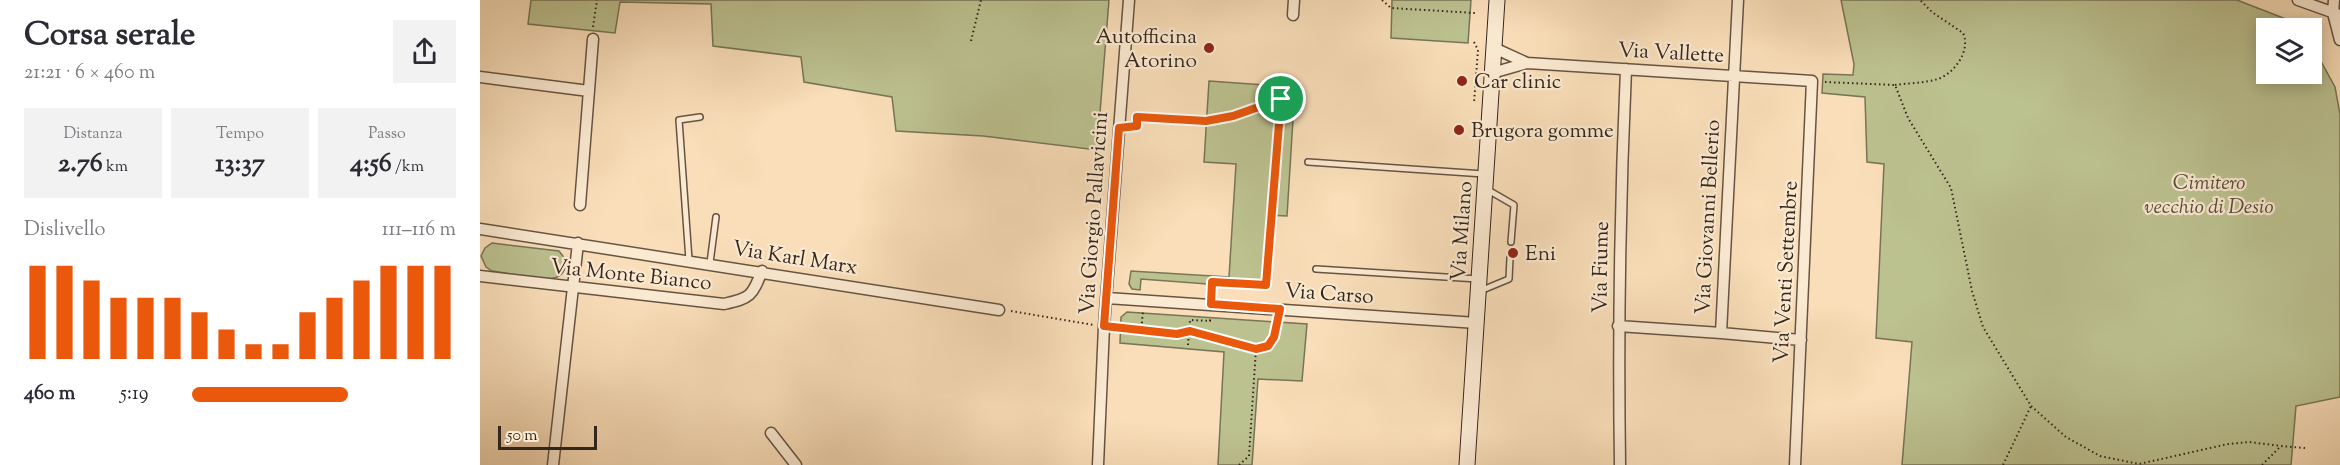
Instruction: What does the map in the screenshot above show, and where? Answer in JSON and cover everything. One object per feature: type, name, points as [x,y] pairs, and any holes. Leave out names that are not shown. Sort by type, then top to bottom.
[{"type":"main road","name":"Via Milano","points":[[1467,465],[1497,0]]},
{"type":"street","name":"Via Giorgio Pallavicini","points":[[1098,465],[1104,326],[1129,0]]},
{"type":"street","points":[[1293,15],[1294,0]]},
{"type":"street","name":"Via Giovanni Bellerio","points":[[1618,326],[1721,333],[1738,0]]},
{"type":"street","points":[[2298,0],[2337,14]]},
{"type":"street","points":[[2334,0],[2340,40]]},
{"type":"street","points":[[580,205],[593,39]]},
{"type":"street","name":"Via Vallette","points":[[1494,48],[1527,63]]},
{"type":"street","name":"Via Vallette","points":[[1492,73],[1527,63],[1812,81]]},
{"type":"street","name":"Via Fiume","points":[[1620,465],[1618,326],[1620,188],[1626,69]]},
{"type":"street","points":[[480,77],[589,91]]},
{"type":"street","name":"Via Venti Settembre","points":[[1795,465],[1812,81]]},
{"type":"street","name":"Via Karl Marx","points":[[480,229],[999,309]]},
{"type":"street","points":[[553,465],[578,243]]},
{"type":"street","name":"Via Monte Bianco","points":[[480,276],[724,304],[744,300],[755,289],[762,271]]},
{"type":"street","name":"Via Carso","points":[[1107,298],[1477,323]]},
{"type":"street","points":[[1721,333],[1801,340]]},
{"type":"street","points":[[771,433],[796,465]]},
{"type":"lane","points":[[688,260],[679,120],[700,117]]},
{"type":"lane","points":[[1308,162],[1486,181],[1514,205],[1511,242]]},
{"type":"lane","points":[[710,263],[716,217]]},
{"type":"lane","points":[[1316,268],[1479,285],[1509,279],[1510,258]]},
{"type":"path","points":[[593,39],[597,0]]},
{"type":"path","points":[[971,41],[981,0]]},
{"type":"path","points":[[1382,0],[1391,8],[1475,13]]},
{"type":"path","points":[[1812,81],[1895,86],[1937,79],[1945,75],[1956,64],[1965,48],[1963,33],[1932,12],[1920,0]]},
{"type":"path","points":[[1474,42],[1478,50],[1474,103]]},
{"type":"path","points":[[1188,345],[1190,320],[1210,321],[1212,282],[1266,285],[1283,77],[1289,75]]},
{"type":"path","points":[[1895,86],[1908,118],[1951,188],[1971,291],[1983,327],[2031,406],[2066,437],[2100,456],[2139,464],[2220,445],[2249,442],[2305,448]]},
{"type":"path","points":[[1119,128],[1137,126],[1137,117],[1206,121],[1233,116],[1281,99]]},
{"type":"path","points":[[1141,332],[1142,311],[1152,311],[1152,302]]},
{"type":"path","points":[[999,309],[1141,332],[1177,334],[1190,331],[1256,349],[1268,346],[1274,337],[1280,309]]},
{"type":"path","points":[[1239,465],[1249,456],[1256,349]]},
{"type":"path","points":[[2003,465],[2031,406]]},
{"type":"path","points":[[2262,465],[2281,446]]},
{"type":"green space","points":[[531,0],[1109,0],[1097,150],[983,136],[896,131],[892,97],[804,82],[801,57],[713,46],[711,4],[620,2],[615,33],[528,24]]},
{"type":"green space","points":[[1392,0],[1471,0],[1468,43],[1391,38]]},
{"type":"green space","name":"Cimitero vecchio di Desio","points":[[1841,0],[2237,0],[2283,18],[2256,18],[2256,84],[2322,84],[2322,63],[2335,87],[2340,114],[2340,397],[2296,406],[2291,465],[1902,465],[1912,342],[1876,338],[1884,164],[1867,162],[1865,97],[1822,93],[1823,74],[1853,75],[1854,64]]},
{"type":"green space","points":[[1209,81],[1295,87],[1287,216],[1267,215],[1261,288],[1141,279],[1140,290],[1132,289],[1129,284],[1131,271],[1229,277],[1236,164],[1204,162]]},
{"type":"green space","points":[[492,243],[559,251],[566,260],[565,269],[562,274],[549,279],[492,271],[486,267],[481,256],[485,248]]},
{"type":"green space","points":[[1127,312],[1307,324],[1302,381],[1258,379],[1252,465],[1218,465],[1224,352],[1120,343],[1121,317]]},
{"type":"place","name":"Autofficina Atorino","points":[[1209,48]]},
{"type":"place","name":"Car clinic","points":[[1462,81]]},
{"type":"place","name":"Brugora gomme","points":[[1459,130]]},
{"type":"place","name":"Eni","points":[[1513,253]]},
{"type":"route","points":[[1281,99],[1266,285],[1212,282],[1211,304],[1280,309],[1278,326],[1268,346],[1256,349],[1190,331],[1177,334],[1141,332],[1104,326],[1119,128],[1137,126],[1137,117],[1206,121],[1233,116],[1281,99]]}]
